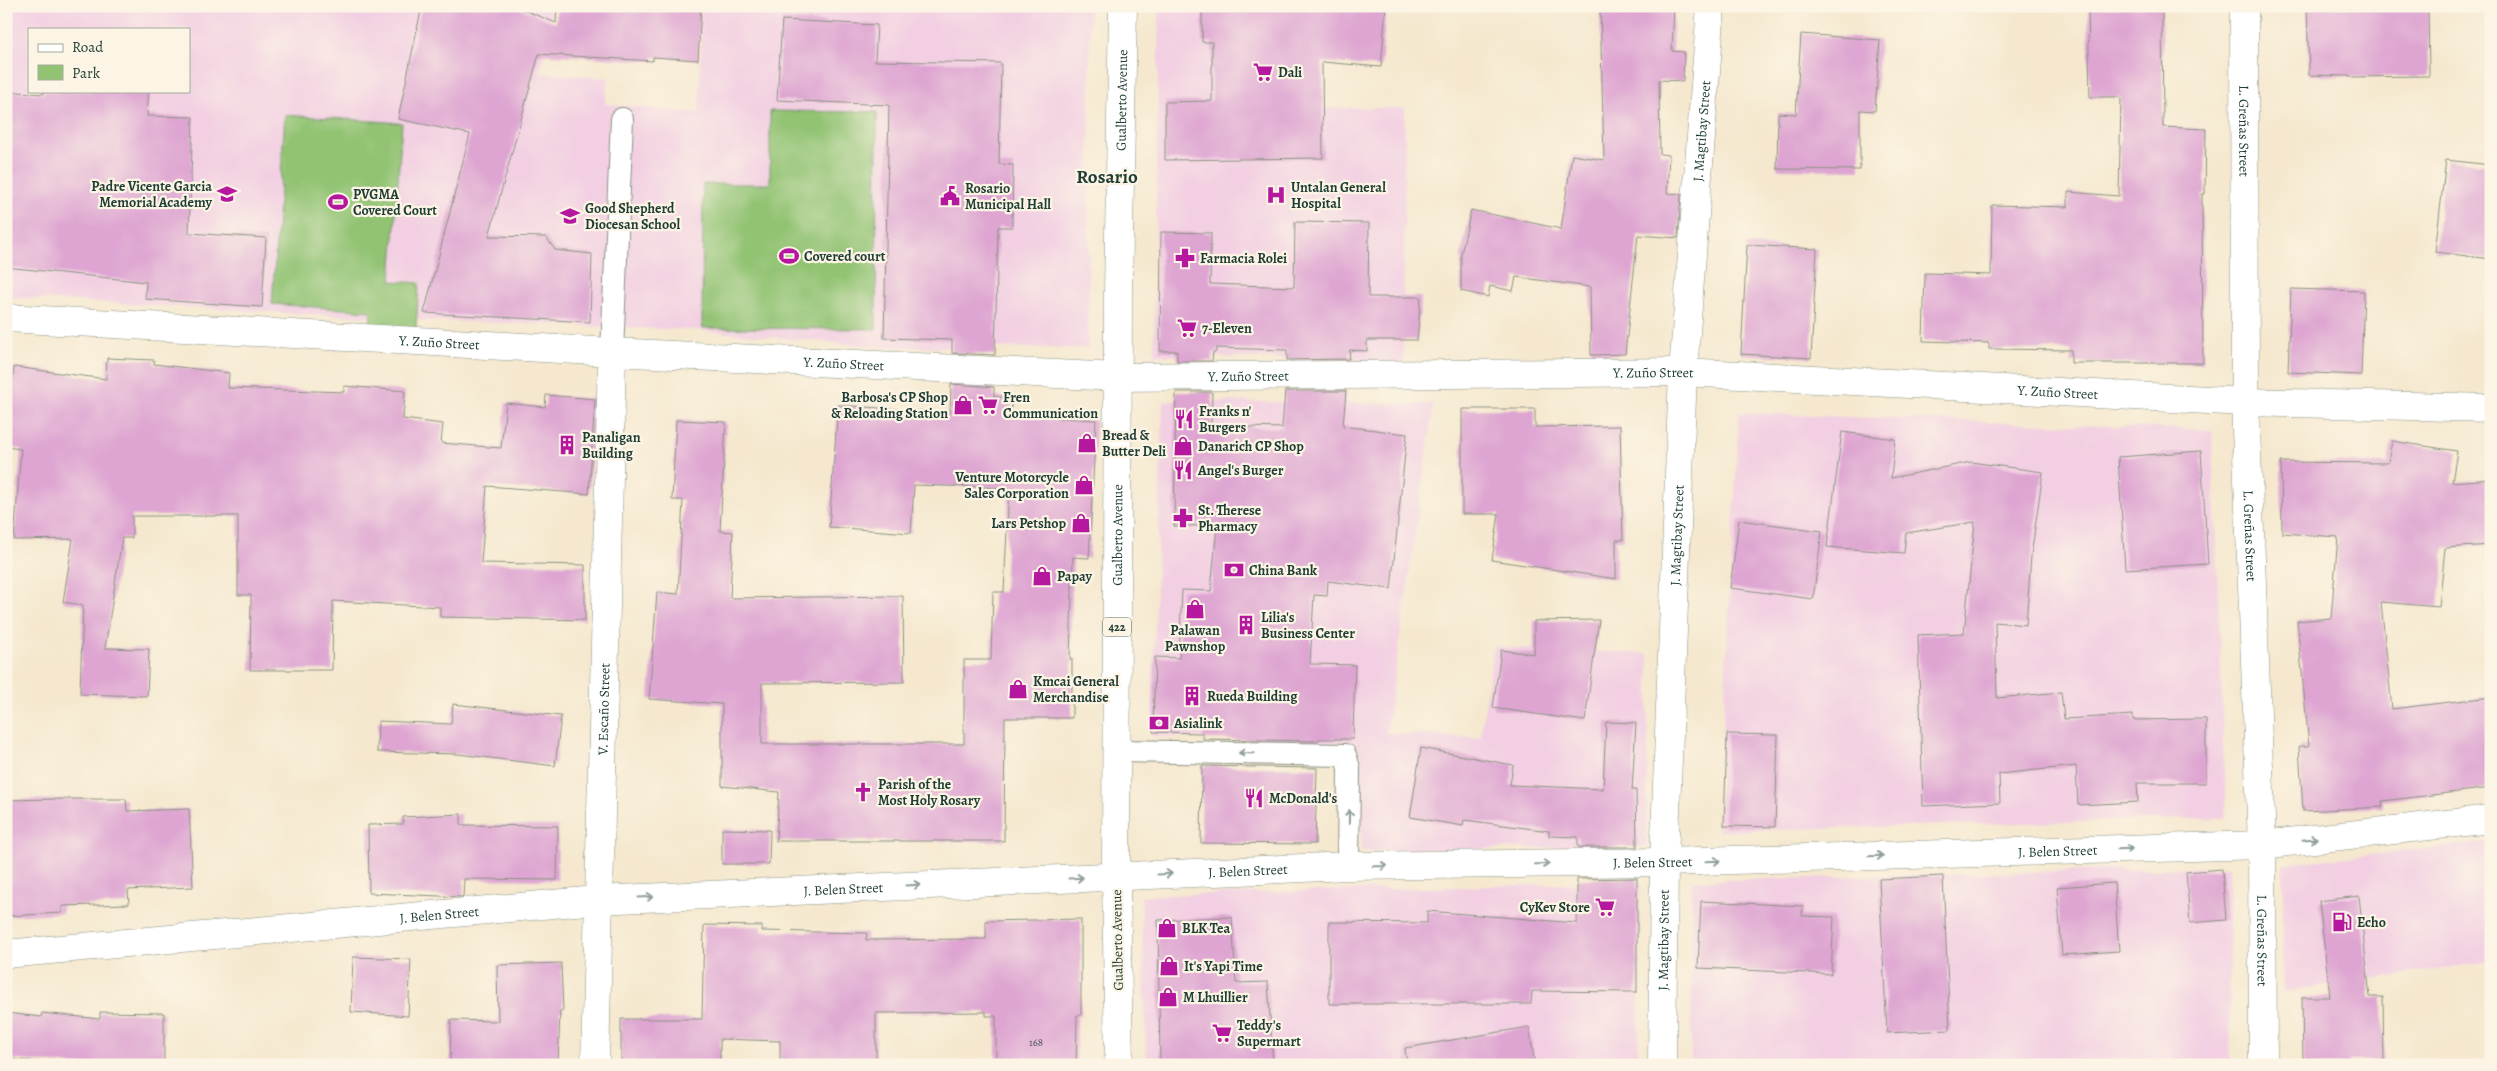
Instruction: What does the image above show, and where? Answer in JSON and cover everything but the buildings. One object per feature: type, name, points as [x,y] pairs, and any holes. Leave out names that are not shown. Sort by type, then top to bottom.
[{"type":"street","name":"Gualberto Avenue","points":[[1119,1065],[1116,876],[1118,377],[1123,6]]},
{"type":"street","name":"J. Magtibay Street","points":[[1662,1065],[1664,862],[1683,372],[1711,6]]},
{"type":"street","name":"L. Greñas Street","points":[[2244,6],[2245,402],[2262,845],[2263,1065]]},
{"type":"street","name":"Y. Zuño Street","points":[[6,318],[612,352],[1118,377],[1683,372],[2245,402],[2491,408]]},
{"type":"street","name":"V. Escaño Street","points":[[595,1065],[612,352]]},
{"type":"street","name":"J. Belen Street","points":[[6,954],[598,900],[1348,866],[1664,862],[2262,845],[2491,819]]},
{"type":"lane","points":[[612,352],[622,119]]},
{"type":"lane","points":[[1117,751],[1345,755],[1349,768],[1348,866]]},
{"type":"shaded area","points":[[6,6],[535,6],[552,10],[540,73],[608,78],[605,104],[699,113],[702,6],[1090,6],[1088,348],[883,347],[697,330],[417,320],[6,297]]},
{"type":"shaded area","points":[[1159,6],[1325,6],[1324,108],[1405,108],[1403,362],[1154,355]]},
{"type":"shaded area","points":[[1163,401],[1434,404],[1386,733],[1480,738],[1494,647],[1649,654],[1646,846],[1362,851],[1357,744],[1151,736]]},
{"type":"shaded area","points":[[1739,413],[2212,430],[2226,818],[1718,831]]},
{"type":"shaded area","points":[[2491,842],[2491,961],[2283,992],[2283,864]]},
{"type":"shaded area","points":[[2229,867],[2230,1065],[1691,1065],[1692,881]]},
{"type":"shaded area","points":[[1640,882],[1638,1065],[1147,1065],[1141,896]]},
{"type":"green space","name":"Covered court","points":[[770,111],[877,112],[876,329],[702,328],[703,184],[770,184]]},
{"type":"green space","name":"PVGMA Covered Court","points":[[285,115],[402,123],[391,281],[419,283],[416,329],[370,326],[371,311],[272,304]]},
{"type":"place","name":"Dali","points":[[1263,72]]},
{"type":"place","name":"Padre Vicente Garcia Memorial Academy","points":[[227,194]]},
{"type":"place","name":"Untalan General Hospital","points":[[1276,195]]},
{"type":"place","name":"Rosario Municipal Hall","points":[[950,196]]},
{"type":"place","name":"PVGMA Covered Court","points":[[338,202]]},
{"type":"place","name":"Good Shepherd Diocesan School","points":[[570,216]]},
{"type":"place","name":"Covered court","points":[[789,256]]},
{"type":"place","name":"Farmacia Rolei","points":[[1185,258]]},
{"type":"place","name":"7-Eleven","points":[[1187,328]]},
{"type":"place","name":"Barbosa's CP Shop & Reloading Station","points":[[963,405]]},
{"type":"place","name":"Fren Communication","points":[[988,405]]},
{"type":"place","name":"Franks n' Burgers","points":[[1184,419]]},
{"type":"place","name":"Bread & Butter Deli","points":[[1087,443]]},
{"type":"place","name":"Panaligan Building","points":[[567,445]]},
{"type":"place","name":"Danarich CP Shop","points":[[1183,446]]},
{"type":"place","name":"Angel's Burger","points":[[1183,470]]},
{"type":"place","name":"Venture Motorcycle Sales Corporation","points":[[1084,485]]},
{"type":"place","name":"St. Therese Pharmacy","points":[[1183,518]]},
{"type":"place","name":"Lars Petshop","points":[[1081,523]]},
{"type":"place","name":"China Bank","points":[[1234,570]]},
{"type":"place","name":"Papay","points":[[1042,576]]},
{"type":"place","name":"Palawan Pawnshop","points":[[1195,609]]},
{"type":"place","name":"Lilia's Business Center","points":[[1246,625]]},
{"type":"place","name":"Kmcai General Merchandise","points":[[1018,689]]},
{"type":"place","name":"Rueda Building","points":[[1192,696]]},
{"type":"place","name":"Asialink","points":[[1159,723]]},
{"type":"place","name":"Parish of the Most Holy Rosary","points":[[863,792]]},
{"type":"place","name":"McDonald's","points":[[1254,798]]},
{"type":"place","name":"CyKev Store","points":[[1605,907]]},
{"type":"place","name":"Echo","points":[[2342,922]]},
{"type":"place","name":"BLK Tea","points":[[1167,928]]},
{"type":"place","name":"It's Yapi Time","points":[[1169,966]]},
{"type":"place","name":"M Lhuillier","points":[[1168,997]]},
{"type":"place","name":"Teddy's Supermart","points":[[1222,1033]]},
{"type":"district","name":"Rosario","points":[[1107,176]]}]
